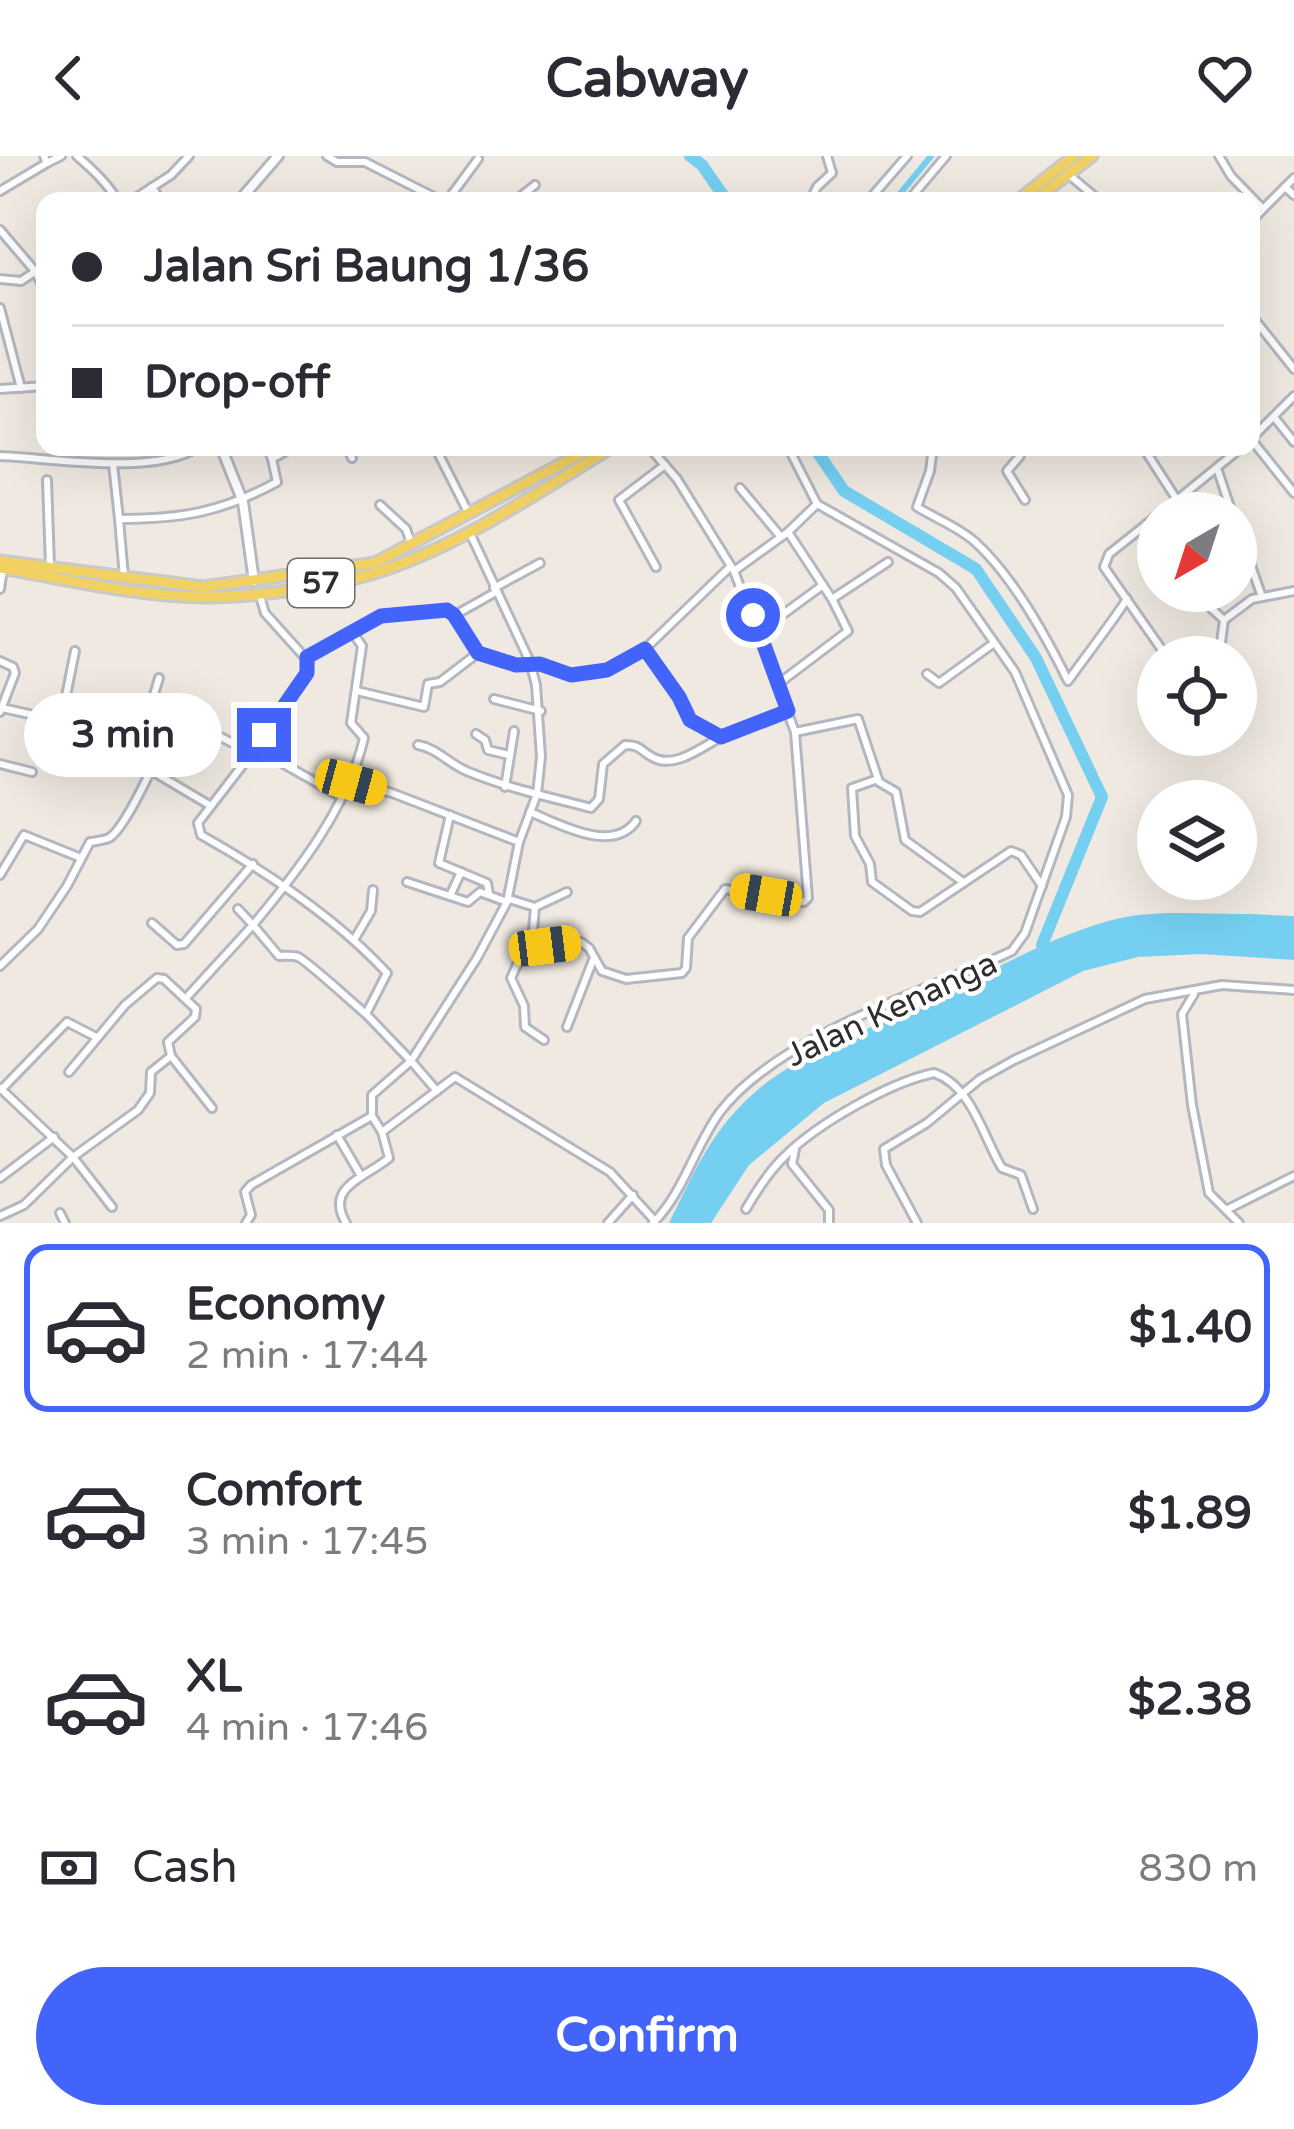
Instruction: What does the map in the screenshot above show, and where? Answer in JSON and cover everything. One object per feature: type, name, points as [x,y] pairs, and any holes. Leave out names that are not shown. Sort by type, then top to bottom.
[{"type":"main road","points":[[1045,192],[1082,157]]},
{"type":"main road","points":[[1030,192],[1082,157]]},
{"type":"main road","name":"57","points":[[1,566],[201,597],[384,571],[469,530],[489,511],[575,456]]},
{"type":"main road","name":"57","points":[[1,566],[203,587],[257,588],[375,562],[470,515],[489,511],[595,456]]},
{"type":"street","points":[[0,191],[45,159],[61,156]]},
{"type":"street","points":[[77,156],[113,192]]},
{"type":"street","points":[[144,192],[190,156]]},
{"type":"street","points":[[247,192],[278,156]]},
{"type":"street","points":[[327,156],[337,162],[366,162],[427,192]]},
{"type":"street","points":[[814,192],[832,172],[827,156]]},
{"type":"street","points":[[876,192],[907,156]]},
{"type":"street","points":[[916,192],[946,156]]},
{"type":"street","points":[[1219,156],[1247,192]]},
{"type":"street","points":[[452,192],[478,160]]},
{"type":"street","points":[[1068,174],[1089,192]]},
{"type":"street","points":[[1260,212],[1294,178]]},
{"type":"street","points":[[526,192],[535,185]]},
{"type":"street","points":[[152,187],[155,192]]},
{"type":"street","points":[[1285,187],[1294,195]]},
{"type":"street","points":[[1260,206],[1263,209]]},
{"type":"street","points":[[0,230],[35,272],[21,281],[0,279]]},
{"type":"street","points":[[0,308],[21,388]]},
{"type":"street","points":[[1260,326],[1294,369]]},
{"type":"street","points":[[0,389],[36,387]]},
{"type":"street","points":[[1260,430],[1294,396]]},
{"type":"street","points":[[1274,417],[1294,442]]},
{"type":"street","points":[[1260,450],[1294,493]]},
{"type":"street","points":[[0,455],[113,464],[179,456]]},
{"type":"street","points":[[225,456],[243,502],[266,614],[307,657],[307,673],[198,823],[201,836],[253,864],[354,940],[388,975],[366,1014]]},
{"type":"street","points":[[119,519],[194,514],[243,502],[277,482],[271,456]]},
{"type":"street","points":[[272,459],[277,456]]},
{"type":"street","points":[[442,456],[470,515]]},
{"type":"street","points":[[532,931],[535,942],[544,946],[581,942],[603,971],[626,979],[682,973],[690,934],[725,889],[805,902],[795,732],[732,568],[657,456]]},
{"type":"street","points":[[307,657],[381,616],[445,610],[454,615],[478,653],[571,675],[607,670],[645,649],[732,568],[785,534],[817,504],[793,456]]},
{"type":"street","points":[[932,456],[917,507],[970,536],[988,555],[1039,628],[1068,681],[1127,599]]},
{"type":"street","points":[[1020,456],[1007,471],[1025,500]]},
{"type":"street","points":[[1149,456],[1173,492]]},
{"type":"street","points":[[1188,492],[1230,456]]},
{"type":"street","points":[[113,464],[124,577]]},
{"type":"street","points":[[656,567],[619,500],[665,465]]},
{"type":"street","points":[[1217,470],[1225,492]]},
{"type":"street","points":[[1286,482],[1294,475]]},
{"type":"street","points":[[46,480],[50,568]]},
{"type":"street","points":[[740,488],[785,534],[823,585],[847,633],[778,684]]},
{"type":"street","name":"Jalan Kenanga","points":[[653,1222],[721,1111],[768,1068],[814,1039],[1012,950],[1025,933],[1066,817],[1068,795],[1018,680],[947,579],[817,504]]},
{"type":"street","points":[[380,505],[406,529],[412,546]]},
{"type":"street","points":[[346,1223],[338,1209],[339,1198],[361,1176],[388,1160],[382,1132],[372,1115],[372,1095],[411,1060],[477,958],[508,900],[519,842],[537,794],[541,711],[530,662],[469,530]]},
{"type":"street","points":[[1137,532],[1105,562],[1107,572],[1153,636]]},
{"type":"street","points":[[832,598],[888,562]]},
{"type":"street","points":[[454,615],[540,563]]},
{"type":"street","points":[[0,590],[1,566]]},
{"type":"street","points":[[1257,583],[1262,597]]},
{"type":"street","points":[[759,632],[823,585]]},
{"type":"street","points":[[1222,636],[1224,620],[1240,605],[1294,591]]},
{"type":"street","points":[[1215,612],[1224,620]]},
{"type":"street","points":[[186,998],[253,925],[351,782],[364,738],[351,723],[362,646],[353,633]]},
{"type":"street","points":[[927,674],[941,682],[994,643]]},
{"type":"street","points":[[645,649],[690,720],[721,737]]},
{"type":"street","points":[[0,661],[15,673],[1,710],[61,722],[75,651]]},
{"type":"street","points":[[357,691],[424,707],[428,685],[440,682],[478,653]]},
{"type":"street","points":[[159,678],[154,701],[176,716],[205,726],[342,797]]},
{"type":"street","points":[[494,699],[541,711]]},
{"type":"street","points":[[418,745],[435,751],[453,766],[505,787],[591,808],[599,799],[601,768],[625,745],[637,745],[652,757],[668,761],[788,711]]},
{"type":"street","points":[[0,966],[38,928],[92,841],[112,836],[176,716]]},
{"type":"street","points":[[795,732],[858,719],[878,779],[895,790],[908,843],[964,884]]},
{"type":"street","points":[[505,787],[514,731]]},
{"type":"street","points":[[476,734],[488,750],[509,755]]},
{"type":"street","points":[[0,764],[32,772]]},
{"type":"street","points":[[151,770],[211,806]]},
{"type":"street","points":[[878,779],[855,784],[852,790],[855,836],[870,864],[872,882],[916,913],[1013,851],[1021,855],[1042,886]]},
{"type":"street","points":[[351,782],[519,842]]},
{"type":"street","points":[[530,812],[572,830],[610,838],[632,829],[636,821]]},
{"type":"street","points":[[450,815],[439,861],[488,884],[489,895]]},
{"type":"street","points":[[0,875],[24,836],[81,858]]},
{"type":"street","points":[[152,923],[178,946],[184,944],[253,864]]},
{"type":"street","points":[[450,896],[460,872]]},
{"type":"street","points":[[406,882],[468,902],[478,892],[535,907],[567,892]]},
{"type":"street","points":[[354,940],[371,910],[373,890]]},
{"type":"street","points":[[535,907],[532,931],[511,978],[524,1006],[525,1027],[544,1040]]},
{"type":"street","points":[[238,910],[279,956],[296,956],[312,965],[366,1014],[437,1091]]},
{"type":"street","points":[[567,1027],[593,961]]},
{"type":"street","points":[[69,1072],[96,1037],[157,978],[196,1009],[196,1016],[168,1042],[171,1056],[212,1108]]},
{"type":"street","points":[[917,1223],[883,1157],[884,1149],[927,1123],[980,1079],[1145,1000],[1222,985],[1294,990]]},
{"type":"street","points":[[1196,992],[1183,1014],[1192,1105],[1209,1193],[1239,1223]]},
{"type":"street","points":[[1160,998],[1183,1014]]},
{"type":"street","points":[[96,1037],[67,1022],[1,1089],[73,1157],[112,1207]]},
{"type":"street","points":[[0,1216],[34,1197],[73,1157],[138,1110],[150,1093],[152,1072],[171,1056]]},
{"type":"street","points":[[746,1209],[769,1172],[796,1146],[866,1102],[926,1075],[940,1074],[981,1122],[1002,1168],[1021,1175],[1034,1209]]},
{"type":"street","points":[[382,1132],[455,1077],[610,1172],[653,1222]]},
{"type":"street","points":[[246,1223],[250,1215],[246,1189],[372,1115]]},
{"type":"street","points":[[337,1135],[361,1176]]},
{"type":"street","points":[[0,1178],[54,1137]]},
{"type":"street","points":[[796,1146],[792,1164],[829,1210],[829,1223]]},
{"type":"street","points":[[1228,1209],[1294,1176]]},
{"type":"street","points":[[608,1223],[633,1195]]},
{"type":"street","points":[[60,1213],[65,1223]]},
{"type":"water","points":[[1140,915],[1294,916],[1294,960],[1200,954],[1138,957],[1083,971],[824,1103],[749,1165],[711,1223],[669,1223],[724,1125],[754,1093],[800,1061],[1082,929]]},
{"type":"waterway","points":[[690,156],[721,192]]},
{"type":"waterway","points":[[901,192],[931,156]]},
{"type":"waterway","points":[[820,456],[844,491],[976,569],[1036,658],[1102,797],[1042,945]]},
{"type":"route","points":[[264,735],[307,673],[307,657],[381,616],[447,610],[478,653],[516,665],[530,662],[571,675],[607,670],[645,649],[690,720],[721,737],[788,711],[753,615]]}]
